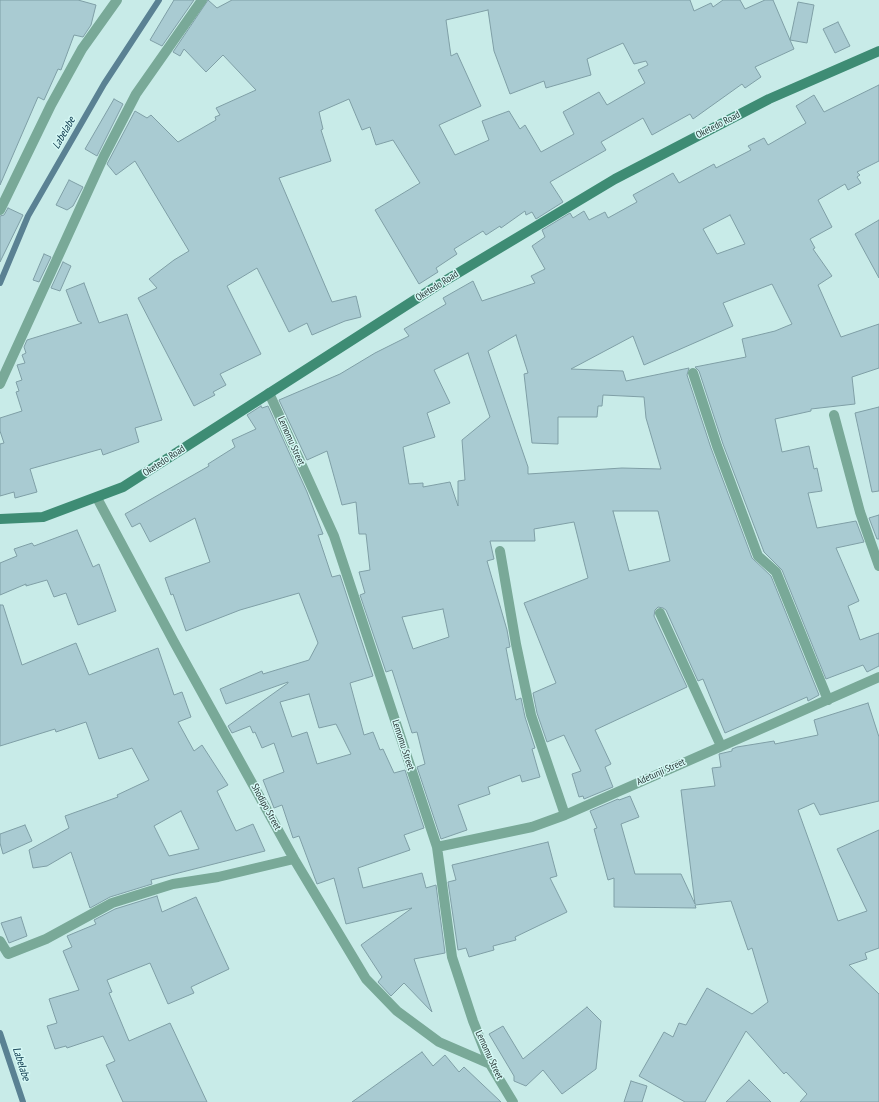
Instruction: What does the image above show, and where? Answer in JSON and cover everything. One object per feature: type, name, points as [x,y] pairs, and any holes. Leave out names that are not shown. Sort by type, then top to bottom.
[{"type":"street","points":[[0,210],[61,86],[82,49],[117,0]]},
{"type":"street","points":[[0,384],[104,156],[136,94],[173,39],[202,0]]},
{"type":"street","name":"Oketedo Road","points":[[0,519],[43,517],[123,487],[438,285],[615,179],[769,99],[879,51]]},
{"type":"street","points":[[693,373],[716,446],[758,556],[776,572],[828,700]]},
{"type":"street","name":"Lemomu Street","points":[[269,393],[334,536],[437,847],[452,957],[490,1064],[513,1102]]},
{"type":"street","points":[[834,415],[860,512],[879,566]]},
{"type":"street","name":"Shodipo Street","points":[[97,498],[174,642],[294,859],[366,979],[397,1011],[439,1042],[490,1064]]},
{"type":"street","points":[[500,551],[516,644],[531,715],[564,815]]},
{"type":"street","points":[[660,613],[721,746]]},
{"type":"street","name":"Adetunji Street","points":[[437,847],[532,827],[564,815],[879,677]]},
{"type":"street","points":[[0,941],[8,954],[46,939],[112,903],[173,884],[218,877],[294,859]]},
{"type":"building","points":[[0,0],[78,0],[96,5],[91,25],[83,37],[74,35],[61,70],[58,69],[44,100],[38,97],[0,185]]},
{"type":"building","points":[[174,0],[194,0],[162,46],[150,40]]},
{"type":"building","points":[[208,0],[217,8],[232,0],[690,0],[694,11],[711,3],[713,7],[723,0],[740,0],[745,9],[765,0],[773,0],[794,49],[755,67],[761,77],[745,88],[742,84],[693,119],[690,114],[652,135],[643,118],[601,142],[606,150],[550,182],[563,202],[536,219],[532,212],[526,215],[525,211],[501,228],[500,226],[486,235],[483,231],[454,249],[457,254],[436,268],[438,272],[419,284],[375,210],[420,183],[393,140],[376,145],[370,127],[362,130],[349,99],[319,112],[323,129],[321,130],[331,161],[279,178],[332,302],[356,296],[361,317],[345,321],[312,335],[307,323],[289,332],[257,268],[227,286],[261,354],[220,374],[226,385],[213,392],[215,395],[194,406],[138,298],[157,288],[149,279],[174,260],[189,251],[135,161],[116,175],[107,164],[135,111],[147,118],[151,115],[178,142],[216,120],[215,117],[220,115],[216,108],[256,90],[223,55],[206,72],[184,49],[180,56],[173,52]],"holes":[[[488,10],[494,51],[510,94],[544,81],[546,88],[591,75],[587,59],[623,43],[634,64],[646,61],[648,65],[638,70],[645,83],[607,105],[599,92],[563,112],[574,134],[541,152],[525,125],[520,129],[509,111],[482,121],[489,140],[455,155],[439,125],[481,106],[457,53],[451,56],[446,20]]]},
{"type":"building","points":[[798,2],[814,5],[807,43],[790,40]]},
{"type":"building","points":[[838,22],[850,46],[835,53],[823,29]]},
{"type":"building","points":[[879,85],[879,161],[857,172],[860,175],[857,177],[861,183],[848,190],[845,184],[818,200],[832,227],[810,239],[815,248],[813,249],[832,276],[818,285],[841,337],[879,324],[879,368],[852,377],[855,404],[811,409],[811,411],[775,419],[782,452],[809,446],[814,469],[817,468],[822,491],[808,493],[817,528],[856,521],[864,542],[836,548],[859,601],[848,606],[860,640],[879,633],[879,666],[867,672],[863,665],[826,679],[782,570],[764,552],[723,444],[699,371],[695,367],[746,357],[742,339],[775,331],[792,324],[772,284],[723,303],[733,326],[644,365],[633,336],[571,369],[623,371],[626,381],[689,368],[687,375],[711,448],[752,558],[771,576],[819,695],[808,701],[807,697],[725,733],[703,679],[698,681],[666,610],[658,607],[655,610],[654,616],[687,687],[595,730],[611,764],[605,767],[613,787],[584,799],[583,796],[579,797],[572,774],[581,771],[564,735],[547,742],[537,713],[533,693],[556,683],[524,603],[588,578],[574,522],[534,529],[535,541],[490,541],[494,559],[487,561],[507,630],[510,647],[506,648],[516,700],[521,698],[525,717],[535,748],[532,749],[540,777],[522,782],[520,775],[488,787],[490,794],[458,805],[467,830],[441,839],[417,767],[425,764],[417,732],[412,733],[392,670],[386,672],[360,595],[365,593],[359,572],[370,570],[366,534],[359,534],[356,502],[342,505],[327,451],[307,460],[279,400],[340,374],[375,353],[409,336],[404,329],[446,304],[443,298],[473,281],[482,301],[535,283],[531,276],[545,269],[532,246],[545,237],[542,230],[570,213],[573,218],[584,211],[589,220],[605,212],[608,218],[637,202],[633,195],[673,173],[679,183],[714,164],[716,168],[751,150],[748,146],[764,138],[768,145],[806,123],[796,106],[814,95],[824,112]],"holes":[[[730,215],[745,244],[717,254],[703,229]],[[516,335],[528,373],[524,374],[532,443],[558,444],[558,417],[597,417],[598,406],[602,406],[603,395],[644,397],[646,418],[661,469],[622,468],[528,474],[528,467],[488,351]],[[468,353],[490,417],[462,440],[465,480],[458,481],[458,506],[450,482],[423,487],[423,483],[409,484],[403,447],[435,437],[427,413],[450,403],[434,370]],[[613,511],[658,511],[670,561],[629,571]],[[443,609],[449,637],[413,649],[402,617]]]},
{"type":"building","points":[[114,99],[123,104],[97,156],[85,149]]},
{"type":"building","points":[[69,180],[83,187],[73,206],[67,210],[56,205]]},
{"type":"building","points":[[8,208],[23,215],[0,262],[0,216],[4,215]]},
{"type":"building","points":[[879,220],[879,278],[855,234]]},
{"type":"building","points":[[44,254],[51,257],[39,282],[33,280]]},
{"type":"building","points":[[63,262],[71,266],[60,291],[51,288]]},
{"type":"building","points":[[84,283],[99,323],[127,314],[162,420],[135,428],[139,442],[103,455],[101,449],[30,469],[37,492],[15,498],[14,492],[0,496],[0,444],[4,443],[0,431],[0,418],[22,411],[16,392],[19,391],[16,382],[22,380],[17,365],[25,363],[22,355],[26,353],[24,347],[27,340],[82,323],[78,321],[66,290]]},
{"type":"building","points":[[261,406],[262,408],[268,406],[307,492],[323,534],[318,535],[332,577],[340,575],[373,676],[350,683],[364,735],[373,732],[380,750],[383,749],[394,773],[405,770],[424,828],[404,835],[410,850],[358,868],[363,888],[422,873],[426,888],[436,885],[445,953],[414,959],[432,1012],[404,983],[391,996],[378,982],[382,977],[361,945],[412,908],[346,924],[334,878],[317,884],[299,836],[293,838],[282,805],[274,808],[263,780],[284,772],[274,743],[262,748],[255,732],[253,733],[250,726],[232,733],[228,726],[288,682],[226,704],[220,689],[262,671],[263,674],[309,660],[318,643],[299,593],[240,610],[186,631],[173,594],[171,595],[165,578],[210,562],[195,518],[150,542],[140,523],[132,527],[125,514],[209,466],[208,464],[235,447],[232,440],[256,429],[247,415]],"holes":[[[309,694],[319,728],[336,724],[351,754],[317,764],[307,732],[292,737],[280,702]]]},
{"type":"building","points":[[879,407],[879,491],[872,492],[855,413]]},
{"type":"building","points":[[879,515],[879,539],[877,539],[869,518]]},
{"type":"building","points":[[77,530],[93,567],[99,564],[116,611],[78,625],[66,593],[54,597],[47,580],[26,586],[26,584],[0,595],[0,563],[17,556],[14,549],[32,543],[34,546]]},
{"type":"building","points":[[0,605],[3,605],[22,665],[76,643],[89,675],[158,648],[174,695],[182,692],[191,717],[178,722],[194,751],[202,745],[228,785],[217,791],[236,831],[253,824],[265,851],[151,880],[152,884],[110,897],[90,908],[71,852],[47,866],[33,868],[29,850],[69,828],[65,816],[118,797],[117,795],[149,780],[132,748],[99,759],[86,722],[56,732],[55,729],[0,746]],"holes":[[[181,811],[199,849],[169,856],[154,826]]]},
{"type":"building","points":[[868,703],[879,737],[879,801],[820,815],[814,803],[798,810],[838,921],[867,911],[837,849],[879,830],[879,948],[865,953],[867,959],[849,965],[879,994],[879,1102],[800,1102],[807,1094],[786,1072],[784,1074],[746,1031],[705,1102],[685,1102],[639,1076],[664,1032],[673,1037],[679,1023],[686,1025],[707,988],[752,1014],[768,1002],[752,948],[748,950],[731,901],[695,905],[696,908],[614,907],[614,878],[608,880],[594,829],[597,828],[590,811],[618,799],[619,800],[630,796],[639,817],[621,824],[635,874],[681,874],[695,904],[681,790],[715,786],[712,768],[721,767],[719,754],[732,751],[732,749],[737,747],[774,741],[775,744],[818,735],[814,720]]},
{"type":"building","points":[[25,825],[32,841],[3,854],[0,843],[0,834]]},
{"type":"building","points":[[548,842],[557,876],[550,878],[567,912],[515,937],[516,940],[493,946],[494,950],[469,957],[466,948],[458,950],[448,882],[456,880],[452,865]]},
{"type":"building","points":[[157,896],[162,912],[196,897],[229,969],[191,987],[194,993],[168,1004],[150,963],[107,980],[112,992],[109,993],[129,1041],[170,1023],[207,1102],[123,1102],[106,1065],[115,1061],[103,1036],[67,1048],[66,1046],[55,1049],[47,1026],[57,1023],[49,999],[79,990],[63,951],[72,947],[67,936],[96,924],[94,920],[115,909]]},
{"type":"building","points":[[21,917],[27,936],[9,943],[1,923]]},
{"type":"building","points":[[587,1007],[601,1021],[596,1069],[562,1094],[543,1070],[526,1086],[514,1081],[514,1076],[489,1034],[503,1026],[523,1059]]},
{"type":"building","points":[[422,1052],[433,1066],[445,1055],[459,1072],[464,1067],[501,1102],[352,1102]]},
{"type":"building","points":[[749,1080],[771,1102],[726,1102]]},
{"type":"building","points":[[631,1081],[647,1086],[642,1102],[624,1102]]},
{"type":"waterway","name":"Labelabe","points":[[0,283],[28,216],[104,84],[159,0]]},
{"type":"waterway","name":"Labelabe","points":[[0,1033],[23,1102]]}]
